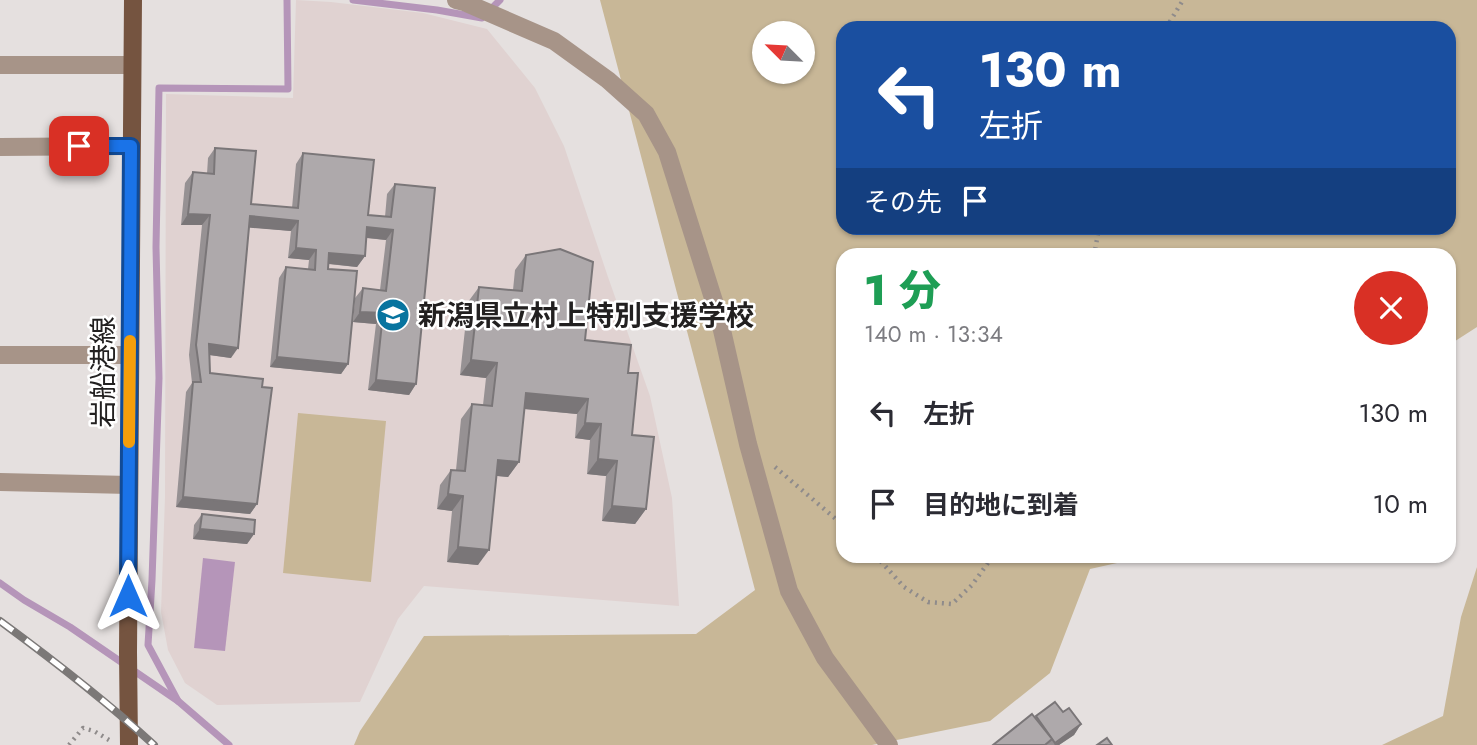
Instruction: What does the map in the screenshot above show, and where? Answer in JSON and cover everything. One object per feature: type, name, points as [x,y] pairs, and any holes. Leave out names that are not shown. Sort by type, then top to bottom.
[{"type":"main road","name":"岩船港線","points":[[129,745],[133,0]]},
{"type":"street","points":[[456,0],[554,41],[608,80],[646,114],[667,152],[715,304],[748,444],[789,591],[825,658],[889,745]]},
{"type":"street","points":[[0,65],[132,65]]},
{"type":"street","points":[[0,147],[131,146]]},
{"type":"street","points":[[0,355],[130,355]]},
{"type":"street","points":[[0,482],[129,485]]},
{"type":"path","points":[[1170,21],[1183,0]]},
{"type":"path","points":[[748,444],[836,519]]},
{"type":"path","points":[[882,563],[904,587],[928,602],[951,604],[972,585],[988,563]]},
{"type":"path","points":[[69,745],[83,728],[94,731],[117,745]]},
{"type":"shaded area","name":"新潟県立村上特別支援学校","points":[[296,0],[423,13],[487,29],[535,88],[564,146],[650,396],[672,498],[679,606],[424,586],[398,619],[360,702],[217,705],[185,683],[168,650],[161,612],[165,497],[166,94],[293,98]]},
{"type":"shaded area","points":[[600,0],[1477,0],[1477,327],[1456,340],[1456,248],[836,248],[836,563],[1117,563],[1090,569],[1050,673],[990,721],[872,745],[354,745],[360,731],[424,636],[696,634],[755,590]]},
{"type":"shaded area","points":[[298,413],[386,421],[371,582],[283,573]]},
{"type":"shaded area","points":[[203,558],[235,562],[225,651],[194,648]]},
{"type":"shaded area","points":[[1477,567],[1477,745],[1382,745],[1443,716],[1461,617]]},
{"type":"building","points":[[215,148],[256,151],[251,204],[298,208],[303,153],[374,160],[368,215],[391,217],[395,184],[435,188],[416,384],[376,380],[383,313],[360,312],[363,288],[386,291],[393,230],[367,227],[365,256],[329,253],[328,269],[357,271],[348,364],[277,357],[286,267],[315,270],[316,250],[296,248],[298,221],[250,216],[238,348],[209,344],[210,373],[263,379],[262,387],[272,388],[257,504],[183,497],[193,382],[201,382],[196,345],[210,215],[188,214],[193,172],[214,174]]},
{"type":"building","points":[[560,249],[593,262],[585,340],[631,345],[628,373],[638,373],[632,435],[654,437],[646,509],[612,506],[617,461],[598,459],[601,424],[585,423],[588,399],[526,393],[519,462],[498,460],[489,550],[458,547],[463,496],[448,494],[451,470],[465,471],[472,404],[492,406],[497,363],[471,360],[479,287],[522,291],[526,255]]},
{"type":"building","points":[[202,514],[255,520],[254,534],[200,529]]},
{"type":"building","points":[[1055,702],[1063,712],[1069,708],[1081,724],[1055,743],[1036,716]]},
{"type":"building","points":[[1032,714],[1052,739],[1045,745],[993,745]]},
{"type":"building","points":[[1107,738],[1112,745],[1097,745]]},
{"type":"waterway","points":[[178,701],[148,645],[159,378],[156,247],[159,88],[288,89],[287,0]]},
{"type":"waterway","points":[[353,0],[482,18],[500,0]]},
{"type":"waterway","points":[[0,583],[178,701],[229,745]]},
{"type":"railway","points":[[0,621],[117,712],[154,745]]},
{"type":"slow traffic","points":[[129,442],[130,341]]},
{"type":"place","name":"新潟県立村上特別支援学校","points":[[393,315]]},
{"type":"route","points":[[79,146],[131,146],[128,596]]}]
